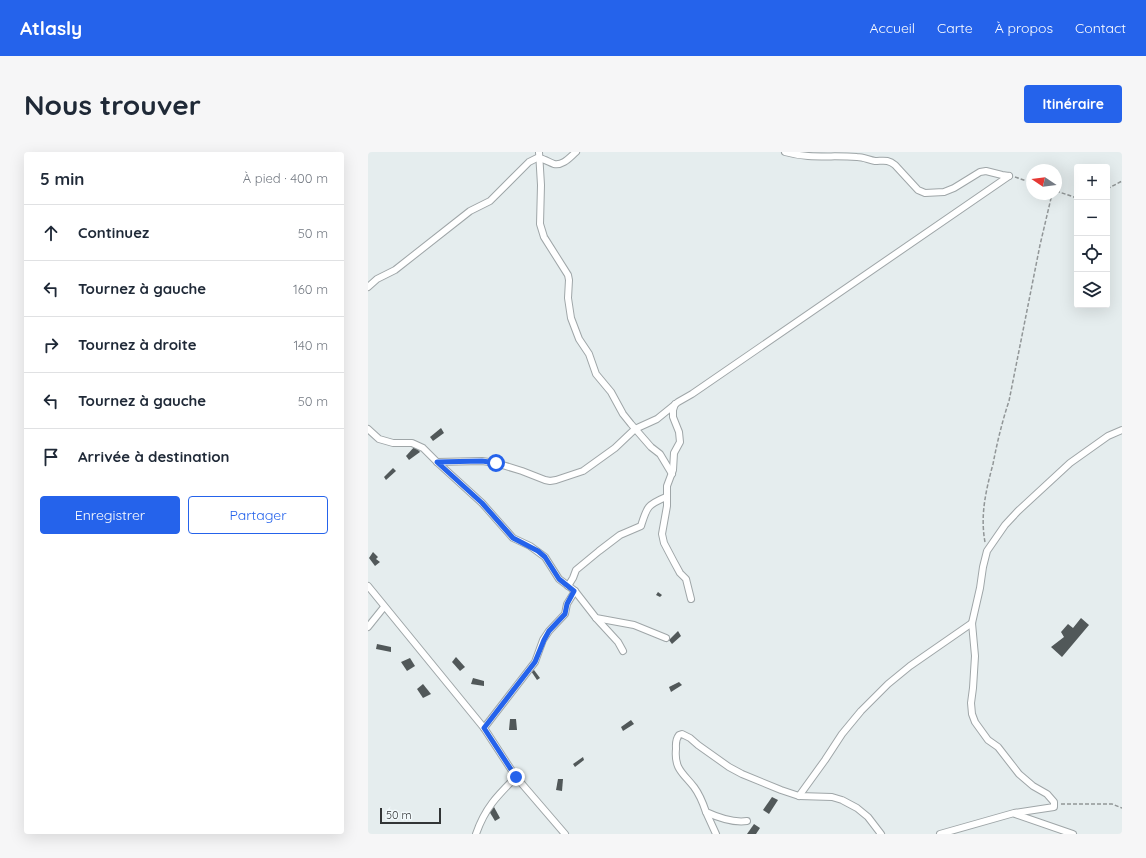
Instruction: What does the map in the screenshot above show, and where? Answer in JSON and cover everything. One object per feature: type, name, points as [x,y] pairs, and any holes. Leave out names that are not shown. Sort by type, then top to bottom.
[{"type":"street","points":[[539,155],[555,164],[560,164],[565,162],[576,152]]},
{"type":"street","points":[[785,152],[798,156],[858,157],[873,161],[886,160],[895,165],[918,190],[925,193],[944,192],[954,188],[980,172],[986,171],[1009,176]]},
{"type":"street","points":[[368,287],[377,279],[395,270],[470,211],[490,201],[529,162],[537,158],[539,155]]},
{"type":"street","points":[[539,155],[541,185],[540,224],[544,237],[568,275],[570,308],[574,327],[579,339],[589,354],[596,374],[611,392],[635,429],[651,447],[660,454],[672,474]]},
{"type":"street","points":[[437,462],[489,462],[522,471],[550,481],[583,471],[615,448],[635,429],[657,419],[675,404],[692,394],[1009,176]]},
{"type":"street","points":[[675,404],[673,417],[679,432],[680,442],[674,453],[674,466],[667,486],[667,506],[662,534],[664,543],[680,573],[686,579],[691,599]]},
{"type":"street","points":[[368,429],[379,439],[394,443],[417,444],[423,448],[482,503],[513,538],[538,551],[545,557],[559,579],[574,591],[618,642],[623,651]]},
{"type":"street","points":[[940,834],[1014,813],[1054,807],[1054,802],[1047,794],[1033,786],[1019,774],[998,747],[988,740],[975,722],[972,714],[971,703],[975,656],[972,623],[987,551],[995,539],[1018,511],[1070,463],[1108,436],[1122,430]]},
{"type":"street","points":[[568,586],[576,570],[598,551],[620,536],[641,526],[648,507],[654,502],[666,497]]},
{"type":"street","points":[[368,586],[484,728],[516,777],[565,834]]},
{"type":"street","points":[[484,728],[535,662],[549,631],[565,614],[567,604],[574,591]]},
{"type":"street","points":[[368,627],[384,607]]},
{"type":"street","points":[[596,618],[634,625],[666,638]]},
{"type":"street","points":[[800,796],[842,734],[861,711],[888,684],[910,666],[972,623]]},
{"type":"street","points":[[716,834],[703,802],[694,788],[681,773],[677,765],[675,757],[676,741],[679,734],[690,738],[729,767],[742,774],[800,796],[832,797],[842,800],[857,808],[868,817],[881,834]]},
{"type":"street","points":[[476,834],[483,816],[489,806],[516,777]]},
{"type":"street","points":[[706,812],[739,822],[747,821]]},
{"type":"street","points":[[1014,813],[1072,834]]},
{"type":"path","points":[[1009,176],[1026,181]]},
{"type":"path","points":[[1110,187],[1122,181]]},
{"type":"path","points":[[1062,193],[1074,197]]},
{"type":"path","points":[[987,551],[983,529],[984,502],[1008,401],[1051,200]]},
{"type":"path","points":[[1054,804],[1112,804],[1122,808]]},
{"type":"building","points":[[441,428],[444,433],[433,441],[430,437]]},
{"type":"building","points":[[415,446],[420,452],[409,460],[406,456]]},
{"type":"building","points":[[393,468],[396,471],[386,480],[384,477]]},
{"type":"building","points":[[373,552],[378,557],[376,559],[380,562],[375,566],[369,558]]},
{"type":"building","points":[[658,592],[662,595],[660,597],[656,595]]},
{"type":"building","points":[[1081,618],[1089,625],[1062,657],[1051,647],[1064,637],[1061,632],[1068,624],[1073,628]]},
{"type":"building","points":[[678,631],[681,636],[672,644],[669,640]]},
{"type":"building","points":[[377,644],[391,647],[391,652],[376,649]]},
{"type":"building","points":[[456,657],[465,667],[460,671],[452,662]]},
{"type":"building","points":[[410,658],[415,666],[407,671],[401,662]]},
{"type":"building","points":[[534,670],[540,678],[537,680],[531,671]]},
{"type":"building","points":[[473,678],[484,681],[484,686],[471,684]]},
{"type":"building","points":[[679,682],[682,685],[671,692],[669,687]]},
{"type":"building","points":[[423,684],[431,694],[423,698],[417,689]]},
{"type":"building","points":[[510,719],[516,719],[517,730],[509,730]]},
{"type":"building","points":[[631,720],[634,724],[623,731],[621,727]]},
{"type":"building","points":[[583,757],[584,760],[575,767],[573,764]]},
{"type":"building","points":[[558,779],[563,779],[562,791],[556,790]]},
{"type":"building","points":[[772,797],[778,800],[769,814],[763,810]]},
{"type":"building","points":[[494,807],[500,818],[495,821],[489,811]]},
{"type":"building","points":[[754,824],[760,828],[756,834],[747,834]]},
{"type":"route","points":[[496,463],[482,461],[437,462],[482,503],[513,538],[530,546],[545,557],[559,579],[574,591],[567,604],[565,614],[549,631],[539,649],[535,662],[484,728],[516,777]]}]
